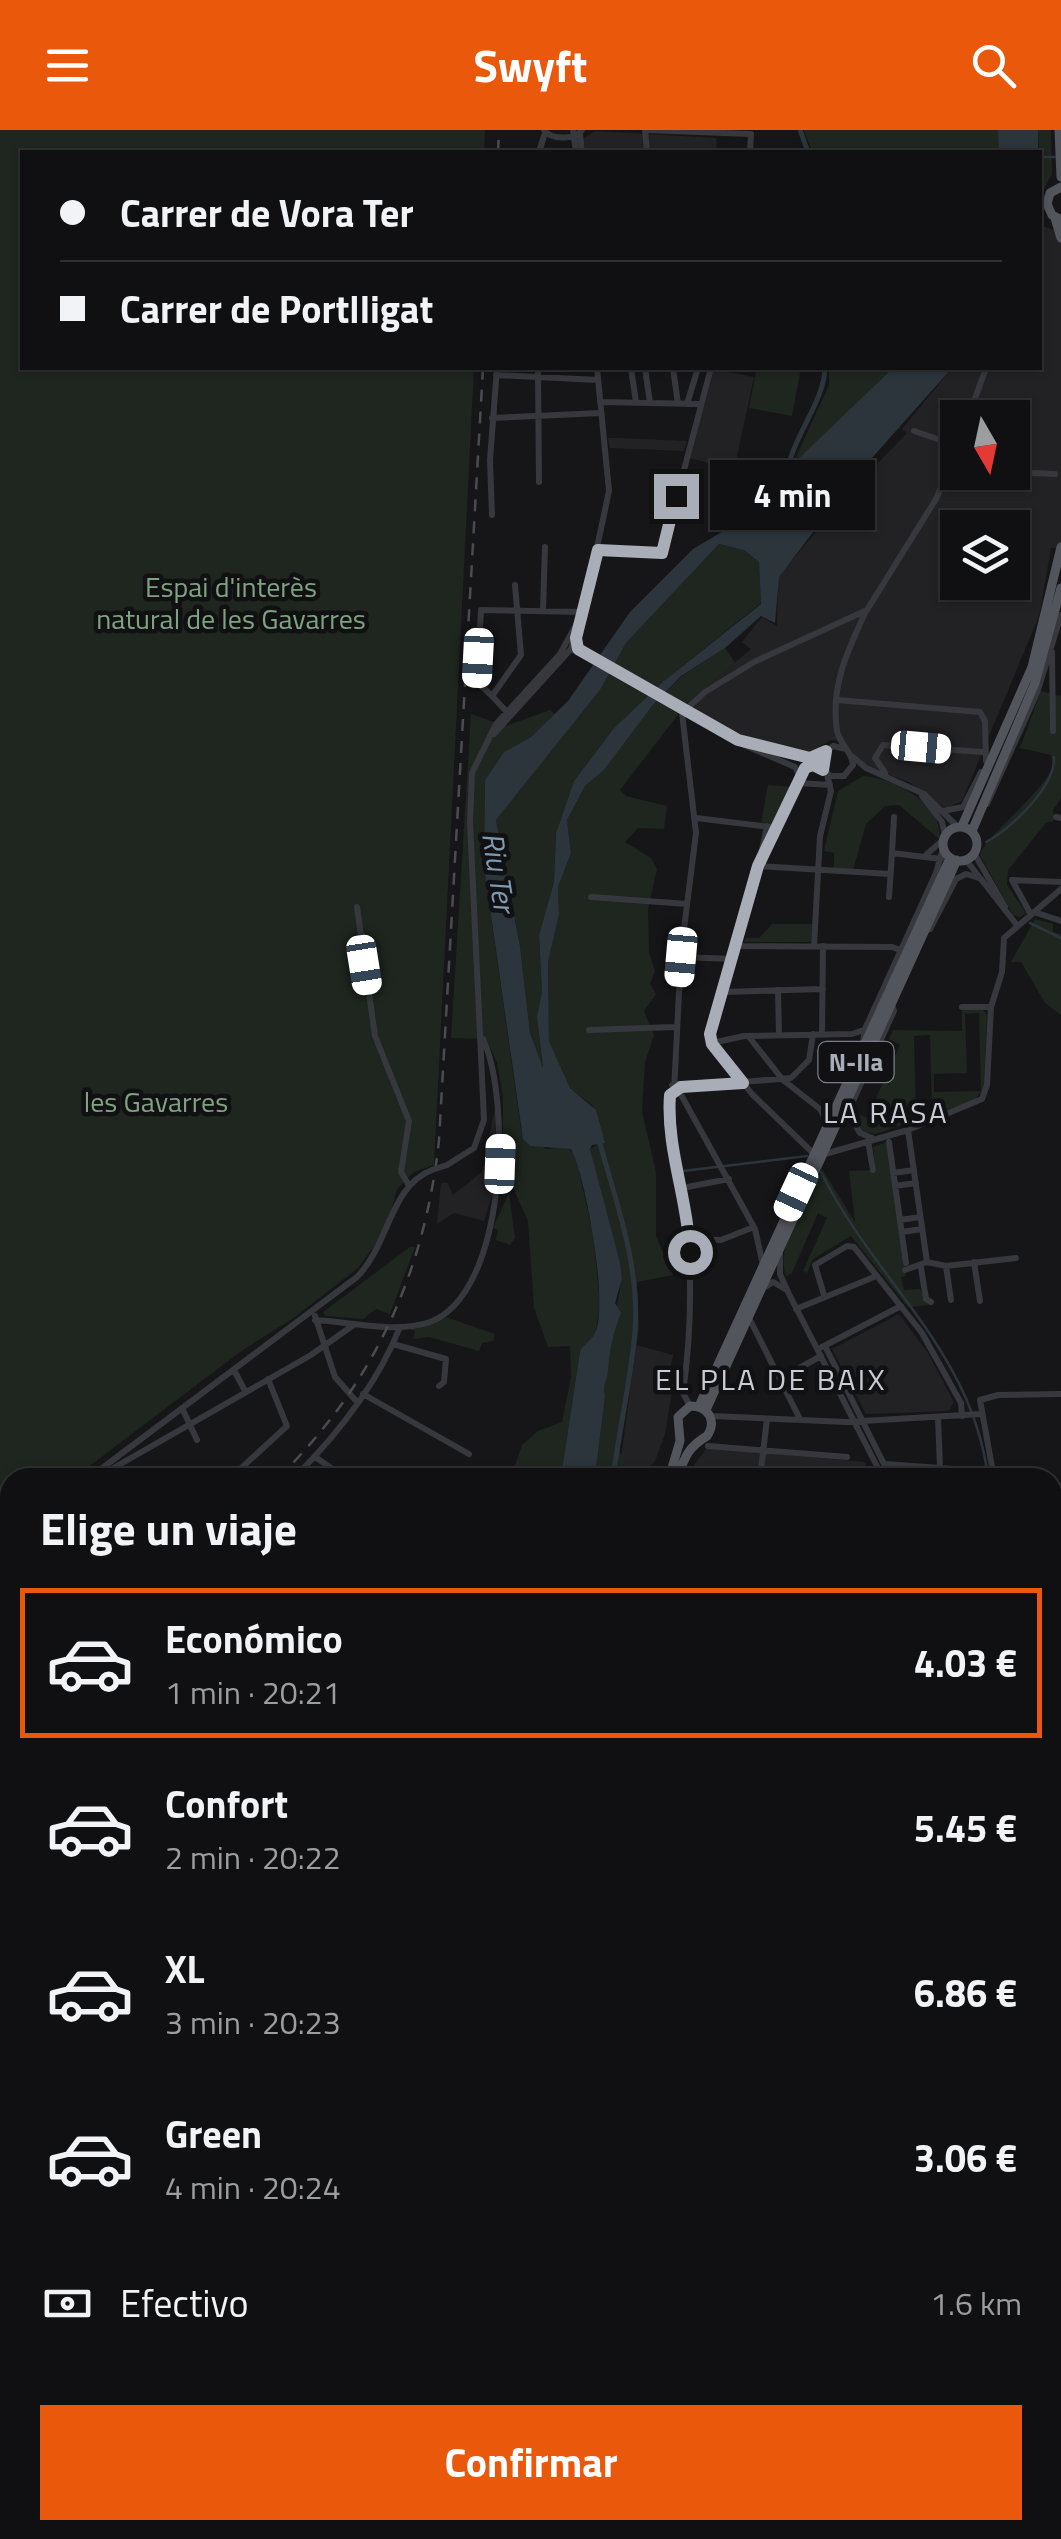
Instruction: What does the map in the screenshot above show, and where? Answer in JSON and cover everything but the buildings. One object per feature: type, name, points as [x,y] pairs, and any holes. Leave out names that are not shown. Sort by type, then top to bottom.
[{"type":"main road","points":[[1059,130],[1061,177]]},
{"type":"main road","points":[[1061,186],[1047,198],[1050,216],[1061,238]]},
{"type":"main road","points":[[976,809],[1032,667],[1061,547]]},
{"type":"main road","points":[[958,858],[944,841],[964,828],[976,809],[1035,683],[1061,588]]},
{"type":"main road","name":"N-IIa","points":[[672,1468],[681,1435],[678,1417],[701,1409],[782,1244],[828,1122],[862,1050],[958,858],[977,842],[964,828]]},
{"type":"main road","name":"N-IIa","points":[[682,1468],[694,1441],[710,1432],[701,1409],[780,1229],[864,1072],[958,858]]},
{"type":"main road","points":[[681,1435],[694,1441]]},
{"type":"street","points":[[645,130],[752,132]]},
{"type":"street","points":[[544,132],[577,133]]},
{"type":"street","points":[[577,652],[576,638],[610,491],[598,370]]},
{"type":"street","points":[[636,402],[638,370]]},
{"type":"street","points":[[639,370],[650,403]]},
{"type":"street","points":[[674,370],[683,404]]},
{"type":"street","points":[[683,404],[697,370]]},
{"type":"street","points":[[598,550],[662,553],[710,370]]},
{"type":"street","points":[[974,400],[985,370]]},
{"type":"street","points":[[492,515],[496,371],[598,380]]},
{"type":"street","points":[[538,372],[539,482]]},
{"type":"street","points":[[600,402],[699,404]]},
{"type":"street","points":[[492,418],[602,413]]},
{"type":"street","points":[[914,430],[940,440]]},
{"type":"street","points":[[1030,473],[1059,474]]},
{"type":"street","points":[[824,770],[828,750],[837,734],[840,670],[867,610],[942,490]]},
{"type":"street","points":[[543,610],[546,547]]},
{"type":"street","points":[[492,696],[521,655],[515,585]]},
{"type":"street","points":[[508,713],[477,682],[481,610],[582,612]]},
{"type":"street","points":[[680,711],[754,662],[867,610]]},
{"type":"street","points":[[106,1468],[314,1310],[370,1262],[408,1184],[471,1151],[482,1131],[470,808],[472,769],[508,713],[562,656],[582,612]]},
{"type":"street","points":[[976,809],[992,796],[1051,650],[1059,644],[1061,614]]},
{"type":"street","points":[[851,619],[859,627]]},
{"type":"street","points":[[576,623],[577,652]]},
{"type":"street","points":[[1051,650],[1057,693],[1053,731]]},
{"type":"street","points":[[562,656],[577,652],[770,759],[795,766],[800,781]]},
{"type":"street","points":[[695,719],[692,708],[696,698]]},
{"type":"street","points":[[837,700],[969,710],[984,717],[984,757],[973,790],[958,811],[942,811]]},
{"type":"street","points":[[680,711],[696,818],[675,1026],[676,1089],[669,1112],[689,1239],[692,1300],[683,1393],[701,1409],[767,1419],[858,1420],[981,1414]]},
{"type":"street","points":[[837,734],[866,768],[885,773],[918,792],[964,828]]},
{"type":"street","points":[[676,1089],[783,1080],[809,1060],[818,1034],[822,989],[818,870],[820,836],[831,788],[824,770],[810,758],[738,740]]},
{"type":"street","points":[[885,773],[876,758],[883,745],[984,757],[1002,743]]},
{"type":"street","points":[[810,758],[828,750],[849,752]]},
{"type":"street","points":[[831,788],[853,765],[849,752]]},
{"type":"street","points":[[759,862],[809,765],[844,776],[866,768]]},
{"type":"street","points":[[800,781],[831,788]]},
{"type":"street","points":[[973,790],[976,809]]},
{"type":"street","points":[[918,792],[942,822],[944,841],[926,854]]},
{"type":"street","points":[[696,818],[779,828]]},
{"type":"street","points":[[889,897],[894,818]]},
{"type":"street","points":[[767,826],[738,946],[710,1034],[712,1044],[743,1083],[818,1155],[870,1139],[888,1139],[978,1103],[984,1094],[990,1007],[1002,972],[1004,938],[1061,885]]},
{"type":"street","points":[[892,853],[958,858],[1016,924]]},
{"type":"street","points":[[958,858],[1007,912]]},
{"type":"street","points":[[862,1050],[865,1029],[900,950],[958,858]]},
{"type":"street","points":[[759,862],[890,874]]},
{"type":"street","points":[[922,936],[956,878],[966,874],[979,878]]},
{"type":"street","points":[[1061,885],[1012,880],[1032,912],[1061,920]]},
{"type":"street","points":[[590,896],[688,904]]},
{"type":"street","points":[[357,907],[375,1036],[409,1121],[402,1172],[408,1184]]},
{"type":"street","points":[[738,946],[900,950]]},
{"type":"street","points":[[681,957],[734,959]]},
{"type":"street","points":[[724,992],[822,989]]},
{"type":"street","points":[[778,990],[779,1035]]},
{"type":"street","points":[[962,1007],[990,1007]]},
{"type":"street","points":[[589,1030],[675,1026]]},
{"type":"street","points":[[712,1044],[748,1036],[852,1034],[865,1029]]},
{"type":"street","points":[[315,1320],[400,1327],[433,1320],[462,1299],[486,1234],[497,1188],[501,1129],[495,1070],[481,1035]]},
{"type":"street","points":[[748,1036],[783,1080],[820,1109],[828,1122]]},
{"type":"street","points":[[676,1089],[754,1228],[763,1266]]},
{"type":"street","points":[[846,1109],[860,1133],[870,1139]]},
{"type":"street","points":[[908,1130],[922,1229],[926,1298],[931,1302]]},
{"type":"street","points":[[870,1139],[873,1170]]},
{"type":"street","points":[[888,1139],[905,1266],[1016,1258]]},
{"type":"street","points":[[893,1174],[914,1170]]},
{"type":"street","points":[[682,1188],[729,1179]]},
{"type":"street","points":[[895,1186],[916,1183]]},
{"type":"street","points":[[900,1220],[920,1217]]},
{"type":"street","points":[[754,1228],[766,1235],[780,1229]]},
{"type":"street","points":[[689,1239],[721,1240],[754,1228]]},
{"type":"street","points":[[902,1232],[922,1229]]},
{"type":"street","points":[[782,1244],[779,1268],[788,1294],[887,1468]]},
{"type":"street","points":[[824,1294],[815,1265],[847,1246],[854,1247],[936,1356],[961,1403],[962,1416]]},
{"type":"street","points":[[974,1262],[980,1301]]},
{"type":"street","points":[[946,1266],[951,1300]]},
{"type":"street","points":[[796,1308],[874,1277]]},
{"type":"street","points":[[759,1290],[776,1282],[788,1294]]},
{"type":"street","points":[[782,1377],[900,1306]]},
{"type":"street","points":[[314,1310],[323,1347],[341,1388],[357,1402]]},
{"type":"street","points":[[748,1316],[782,1377],[800,1420]]},
{"type":"street","points":[[110,1468],[323,1347],[356,1323]]},
{"type":"street","points":[[304,1468],[363,1394],[400,1327]]},
{"type":"street","points":[[392,1344],[446,1359],[439,1386]]},
{"type":"street","points":[[234,1370],[244,1389]]},
{"type":"street","points":[[241,1468],[287,1426],[268,1378]]},
{"type":"street","points":[[363,1394],[469,1454]]},
{"type":"street","points":[[992,1468],[981,1414],[984,1398],[1061,1394]]},
{"type":"street","points":[[182,1408],[197,1440]]},
{"type":"street","points":[[885,1464],[940,1468],[938,1417]]},
{"type":"street","points":[[761,1468],[767,1419]]},
{"type":"street","points":[[858,1420],[879,1468]]},
{"type":"street","points":[[708,1446],[847,1457]]},
{"type":"street","points":[[315,1457],[331,1468]]},
{"type":"street","points":[[0,1601],[0,1633]]},
{"type":"shaded area","points":[[595,131],[716,138],[717,150],[585,150],[584,138]]},
{"type":"shaded area","points":[[1042,226],[1061,233],[1061,548],[1051,548],[1039,616],[962,801],[947,808],[911,783],[858,763],[843,741],[830,740],[811,753],[762,745],[720,728],[687,703],[751,649],[742,642],[762,617],[777,626],[778,577],[847,495],[907,433],[902,429],[950,370],[1042,370]]},
{"type":"shaded area","points":[[714,370],[754,377],[734,470],[690,458]]},
{"type":"shaded area","points":[[608,438],[687,441],[684,451],[610,448]]},
{"type":"shaded area","points":[[497,1098],[493,1191],[484,1221],[454,1213],[437,1224],[441,1183],[448,1183],[453,1195],[482,1172]]},
{"type":"shaded area","points":[[899,1314],[928,1353],[954,1402],[949,1411],[866,1414],[832,1349]]},
{"type":"shaded area","points":[[636,1345],[673,1355],[670,1371],[675,1372],[665,1434],[655,1461],[649,1468],[626,1468],[621,1459]]},
{"type":"shaded area","points":[[707,1448],[865,1462],[867,1468],[694,1468]]},
{"type":"green space","name":"Espai d'interès natural de les Gavarres","points":[[0,130],[485,130],[484,150],[20,150],[20,370],[474,370],[434,1165],[414,1172],[397,1189],[386,1230],[358,1268],[87,1468],[0,1468]]},
{"type":"green space","points":[[804,130],[998,130],[1000,150],[811,150]]},
{"type":"green space","points":[[1038,130],[1051,130],[1052,174],[1042,192],[1042,150],[1039,150]]},
{"type":"green space","points":[[757,370],[801,370],[792,416],[749,408]]},
{"type":"green space","points":[[829,370],[891,370],[790,470],[829,385]]},
{"type":"green space","points":[[719,544],[744,550],[759,562],[761,603],[664,681],[614,728],[574,781],[556,833],[554,882],[539,935],[542,991],[537,1017],[543,1069],[530,1033],[520,945],[496,820],[600,690],[626,643]]},
{"type":"green space","points":[[725,648],[735,663],[687,703],[620,790],[626,796],[667,806],[664,829],[638,828],[625,842],[651,858],[657,869],[648,909],[649,953],[655,971],[650,984],[656,994],[644,1011],[654,1035],[645,1062],[642,1112],[656,1172],[656,1236],[673,1275],[637,1282],[639,1329],[620,1451],[627,1468],[596,1468],[605,1396],[602,1385],[622,1278],[590,1149],[597,1145],[593,1106],[570,1088],[549,1041],[548,962],[559,915],[558,887],[571,853],[567,820],[585,786],[604,770],[652,706],[682,676]]},
{"type":"green space","points":[[1041,691],[1061,696],[1061,798],[1053,810],[1054,821],[1046,823],[1008,870],[1007,885],[1026,913],[1020,917],[1013,915],[980,855],[992,837],[1037,791],[1053,767],[1051,755],[1020,748]]},
{"type":"green space","points":[[550,710],[555,715],[531,737],[504,752],[485,780],[484,866],[521,1129],[546,1149],[566,1147],[575,1154],[593,1233],[600,1305],[595,1336],[580,1351],[562,1468],[514,1468],[522,1445],[538,1431],[562,1422],[571,1377],[570,1346],[548,1347],[534,1308],[528,1221],[503,1166],[503,1098],[497,1062],[486,1039],[451,1038],[471,714],[506,726]]},
{"type":"green space","points":[[863,776],[888,781],[925,804],[939,826],[939,839],[899,805],[885,806],[866,824],[853,870],[834,869],[834,853],[824,851],[838,791]]},
{"type":"green space","points":[[768,785],[793,787],[778,825],[761,823]]},
{"type":"green space","points":[[1035,919],[1053,924],[1053,932],[1061,934],[1061,1015],[1045,1003],[1021,962],[1011,962]]},
{"type":"green space","points":[[772,924],[812,924],[811,942],[744,942],[745,938],[759,938]]},
{"type":"green space","points":[[982,1009],[987,1015],[984,1088],[974,1101],[875,1134],[860,1131],[855,1113],[867,1118],[900,1045],[889,1039],[893,1030],[962,1031],[962,1010]],"holes":[[[979,1013],[981,1091],[934,1092],[934,1074],[967,1073],[965,1014]],[[930,1035],[932,1113],[916,1118],[914,1036]]]},
{"type":"green space","points":[[887,1142],[906,1276],[901,1277],[904,1290],[920,1289],[930,1305],[908,1307],[851,1236],[813,1259],[807,1273],[803,1271],[827,1218],[818,1213],[792,1273],[786,1276],[789,1236],[822,1169],[855,1222],[849,1171],[876,1170],[873,1147]]},
{"type":"green space","points":[[509,1193],[515,1238],[510,1245],[496,1240],[498,1230],[493,1228]]},
{"type":"green space","points":[[415,1247],[390,1314],[376,1309],[363,1319],[325,1316],[323,1312]]},
{"type":"green space","points":[[446,1317],[495,1334],[493,1341],[482,1343],[479,1351],[429,1337],[413,1339],[415,1331],[408,1329]]},
{"type":"water","points":[[998,130],[1038,130],[1038,150],[999,150]]},
{"type":"water","name":"Riu Ter","points":[[891,370],[950,370],[855,477],[779,577],[775,623],[761,616],[725,648],[681,676],[652,706],[604,770],[585,786],[567,820],[571,853],[558,887],[559,915],[548,962],[549,1041],[570,1088],[596,1110],[605,1143],[590,1149],[622,1279],[615,1303],[621,1313],[604,1386],[596,1468],[562,1468],[580,1351],[594,1335],[599,1319],[598,1270],[583,1185],[571,1149],[531,1146],[523,1139],[484,866],[485,780],[504,752],[531,737],[568,701],[630,612],[693,549],[725,530],[737,507],[742,513]],"holes":[[[719,544],[744,550],[759,562],[761,604],[664,681],[614,728],[574,781],[556,833],[554,882],[539,935],[542,991],[537,1017],[543,1068],[530,1033],[520,946],[496,820],[600,690],[626,643]]]},
{"type":"waterway","points":[[800,130],[807,150]]},
{"type":"waterway","points":[[1042,157],[1055,157]]},
{"type":"waterway","points":[[786,476],[825,370]]},
{"type":"waterway","points":[[986,842],[1007,828],[1040,793],[1048,781],[1054,757]]},
{"type":"waterway","points":[[1030,923],[1061,938]]},
{"type":"waterway","points":[[599,1140],[625,1234],[636,1307],[615,1468]]},
{"type":"waterway","points":[[683,1171],[807,1156]]},
{"type":"waterway","points":[[821,1172],[867,1248],[943,1354],[979,1433],[986,1468]]},
{"type":"railway","points":[[498,150],[499,130]]},
{"type":"railway","points":[[287,1468],[342,1404],[389,1323],[407,1280],[432,1189],[439,1140],[483,370]]},
{"type":"district","name":"LA RASA","points":[[886,1112]]},
{"type":"district","name":"EL PLA DE BAIX","points":[[771,1379]]},
{"type":"route","points":[[676,496],[662,553],[598,550],[576,638],[578,649],[682,712],[738,740],[810,758],[826,751],[823,770],[813,765],[805,768],[779,828],[760,859],[710,1034],[712,1044],[743,1083],[681,1087],[670,1095],[670,1123],[686,1202],[690,1252]]},
{"type":"park label","name":"les Gavarres","points":[[156,1101]]}]
